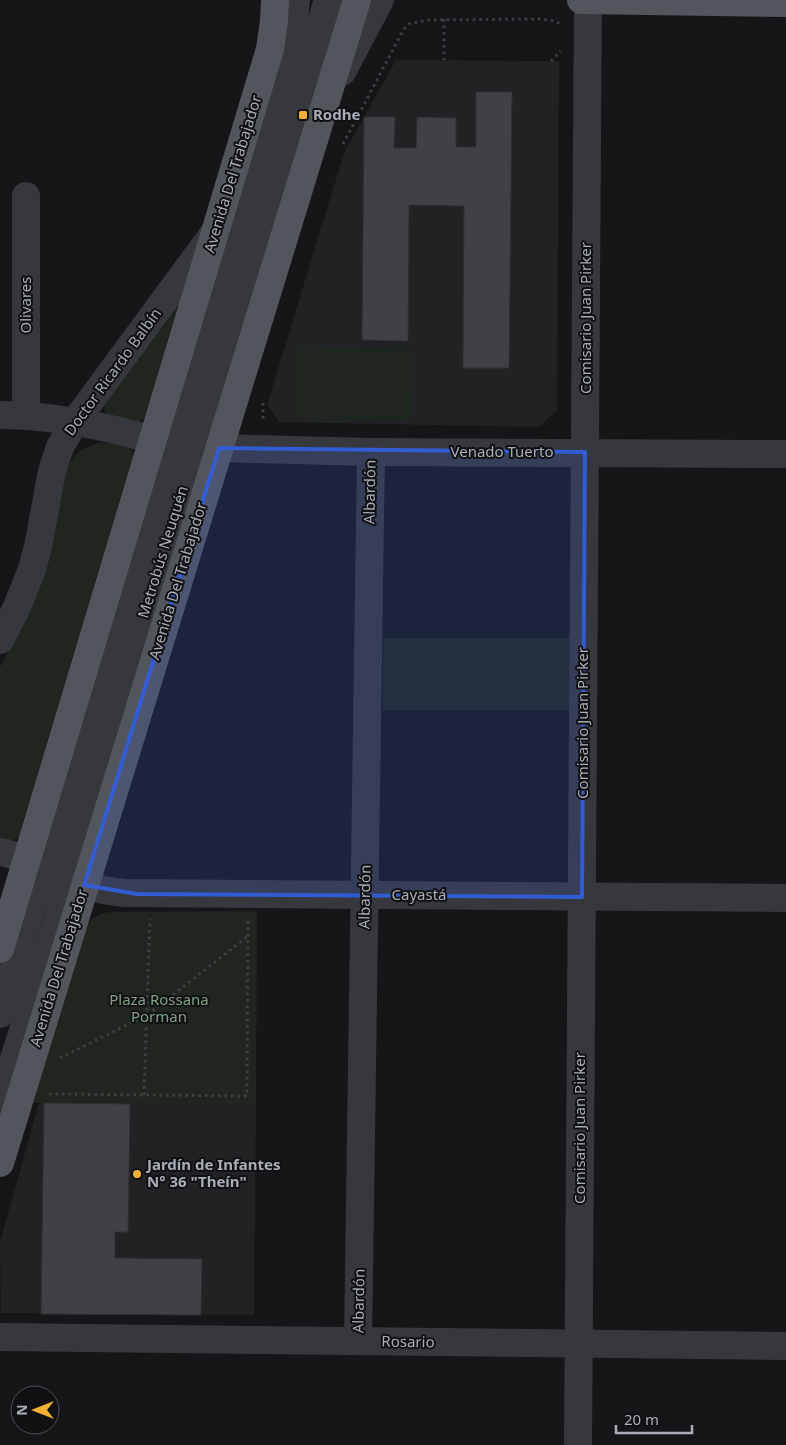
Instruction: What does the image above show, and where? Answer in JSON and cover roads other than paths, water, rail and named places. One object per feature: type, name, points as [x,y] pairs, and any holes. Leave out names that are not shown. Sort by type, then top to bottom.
[{"type":"main road","name":"Avenida Del Trabajador","points":[[0,1162],[56,873],[153,440],[270,49],[275,0]]},
{"type":"main road","name":"Avenida Del Trabajador","points":[[0,949],[56,873],[219,448],[357,0]]},
{"type":"main road","points":[[581,0],[786,3]]},
{"type":"street","name":"Metrobús Neuquén","points":[[0,1014],[56,873],[287,57],[296,0]]},
{"type":"street","name":"Metrobús Neuquén","points":[[0,1104],[59,915],[56,873],[81,830],[328,0]]},
{"type":"street","points":[[327,100],[380,0]]},
{"type":"street","name":"Comisario Juan Pirker","points":[[578,1445],[588,0]]},
{"type":"street","points":[[337,12],[340,18],[286,194],[276,190],[329,15],[337,12]]},
{"type":"street","name":"Olivares","points":[[13,415],[26,196]]},
{"type":"street","name":"Doctor Ricardo Balbín","points":[[0,640],[17,607],[32,569],[52,471],[60,447],[74,423],[216,230]]},
{"type":"street","points":[[13,415],[126,432],[153,440]]},
{"type":"street","name":"Venado Tuerto","points":[[219,448],[371,452],[786,454]]},
{"type":"street","name":"Albardón","points":[[358,1341],[371,452]]},
{"type":"street","name":"Cayastá","points":[[0,852],[103,890],[124,893],[786,898]]},
{"type":"street","name":"Rosario","points":[[0,1337],[786,1346]]},
{"type":"place","name":"Rodhe","points":[[303,115]]},
{"type":"place","name":"Jardín de Infantes N° 36 \"Theín\"","points":[[137,1174]]},
{"type":"park label","name":"Plaza Rossana Porman","points":[[159,1008]]}]
